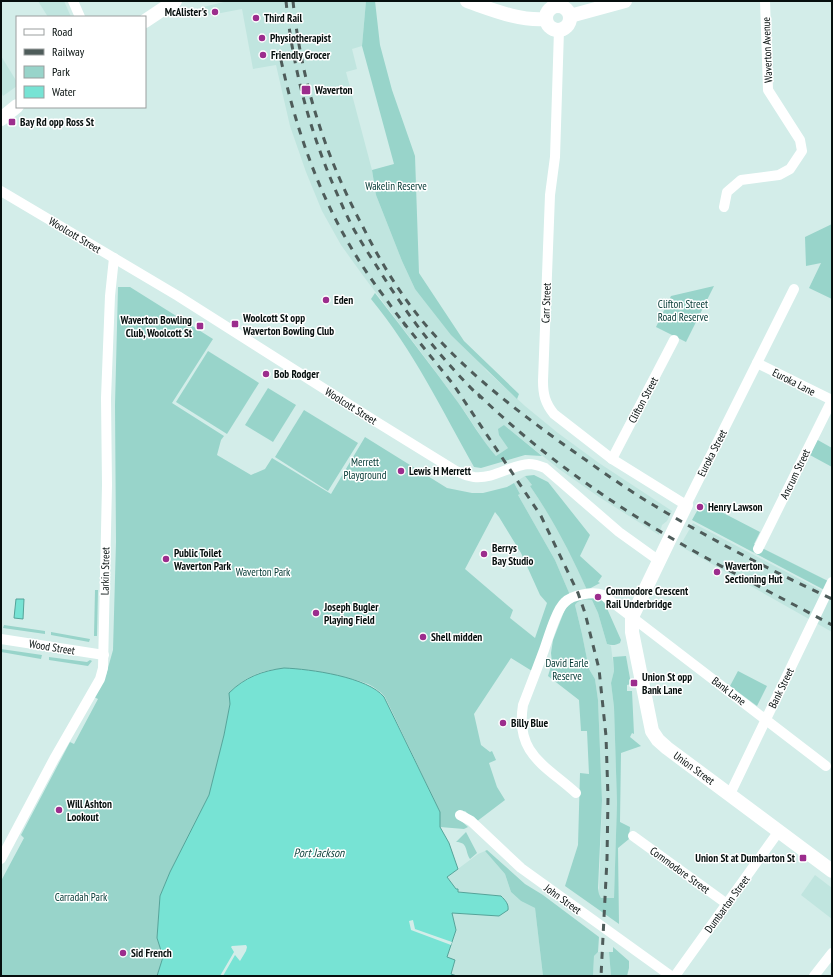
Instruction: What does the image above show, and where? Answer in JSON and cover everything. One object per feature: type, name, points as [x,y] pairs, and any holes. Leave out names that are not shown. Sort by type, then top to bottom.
[{"type":"street","points":[[73,1],[80,16]]},
{"type":"street","points":[[146,20],[175,1]]},
{"type":"street","points":[[467,1],[512,16],[538,20],[546,19]]},
{"type":"street","points":[[570,16],[625,1]]},
{"type":"street","name":"Waverton Avenue","points":[[724,207],[727,192],[741,180],[779,175],[790,169],[802,152],[800,140],[768,90],[765,1]]},
{"type":"street","points":[[558,4],[566,9],[570,16],[569,24],[563,29],[559,30],[552,28],[547,23],[546,19],[548,12],[558,4]]},
{"type":"street","name":"Carr Street","points":[[559,30],[556,157],[550,195],[543,381],[544,397],[549,408],[554,414],[612,459],[686,505]]},
{"type":"street","points":[[1,118],[16,107]]},
{"type":"street","name":"Woolcott Street","points":[[1,191],[178,296],[456,471],[465,475],[482,477],[492,476],[530,464],[545,468],[619,532],[658,560]]},
{"type":"street","name":"Larkin Street","points":[[1,859],[54,758],[100,678],[103,668],[107,485],[106,398],[110,296],[114,258]]},
{"type":"street","name":"Euroka Street","points":[[632,617],[658,560],[794,289]]},
{"type":"street","name":"Clifton Street","points":[[612,459],[674,340]]},
{"type":"street","name":"Euroka Lane","points":[[757,363],[832,400]]},
{"type":"street","name":"Ancrum Street","points":[[758,549],[832,400]]},
{"type":"street","name":"Bank Street","points":[[730,794],[830,586]]},
{"type":"street","name":"Bank Lane","points":[[576,793],[539,763],[531,754],[521,729],[521,717],[523,705],[550,633],[564,603],[587,593],[600,594],[632,617],[826,766]]},
{"type":"street","name":"Union Street","points":[[632,617],[632,632],[650,725],[654,736],[667,748],[832,871]]},
{"type":"street","name":"Wood Street","points":[[1,638],[104,655]]},
{"type":"street","name":"John Street","points":[[460,815],[471,821],[521,868],[671,976]]},
{"type":"street","name":"Dumbarton Street","points":[[675,976],[780,831]]},
{"type":"street","name":"Commodore Street","points":[[632,836],[727,904]]},
{"type":"street","points":[[814,976],[832,953]]},
{"type":"shaded area","points":[[38,1],[64,1],[71,16],[47,16]]},
{"type":"shaded area","points":[[228,1],[366,1],[362,46],[352,49],[357,69],[346,72],[372,170],[376,195],[402,261],[415,289],[487,371],[525,406],[558,433],[599,463],[672,511],[667,521],[662,525],[659,535],[599,497],[559,469],[504,425],[508,448],[496,456],[486,444],[465,412],[341,245],[322,211],[306,172],[290,126],[276,65],[253,69],[242,9],[205,16],[203,7]]},
{"type":"shaded area","points":[[1,56],[16,80],[16,87],[3,96],[1,92]]},
{"type":"shaded area","points":[[525,476],[556,525],[571,553],[587,590],[570,595],[555,560],[518,495],[520,494],[514,483]]},
{"type":"shaded area","points":[[693,523],[832,596],[832,632],[680,546]]},
{"type":"shaded area","points":[[585,599],[592,600],[598,613],[607,644],[611,646],[614,671],[611,683],[614,707],[617,803],[614,899],[601,898],[599,894],[602,800],[598,700],[595,679],[589,669],[575,605],[577,601]]},
{"type":"shaded area","points":[[485,851],[505,874],[511,892],[521,901],[535,908],[543,976],[457,976],[451,974],[447,957],[456,930],[452,913],[499,916],[501,896],[458,892],[447,877],[478,854]]},
{"type":"shaded area","points":[[815,875],[832,888],[832,919],[801,895]]},
{"type":"shaded area","points":[[598,952],[609,952],[611,976],[593,976],[594,956]]},
{"type":"green space","name":"Wakelin Reserve","points":[[366,1],[375,1],[380,45],[392,90],[415,156],[419,273],[464,341],[519,394],[517,399],[451,335],[415,289],[402,261],[376,195],[372,170],[394,164],[362,46]]},
{"type":"green space","points":[[832,224],[832,299],[809,288],[821,263],[806,266],[805,237]]},
{"type":"green space","name":"Clifton Street Road Reserve","points":[[714,286],[686,342],[656,327],[671,296]]},
{"type":"green space","name":"Waverton Park","points":[[118,287],[130,287],[213,339],[172,403],[224,436],[221,440],[217,455],[251,475],[265,469],[272,458],[331,494],[365,437],[447,488],[472,493],[483,493],[507,487],[514,483],[520,494],[518,495],[555,560],[570,595],[532,671],[511,658],[474,714],[481,745],[490,752],[492,751],[496,760],[489,763],[497,787],[505,800],[476,822],[465,811],[457,817],[468,827],[464,829],[440,827],[440,812],[385,697],[375,688],[368,684],[320,672],[281,669],[259,673],[243,681],[229,693],[230,704],[224,735],[209,795],[170,872],[160,896],[157,938],[163,957],[157,976],[1,976],[1,881],[24,838],[21,835],[70,742],[74,744],[98,699],[94,697],[106,675],[113,650],[116,542],[115,405]],"holes":[[[495,512],[521,553],[540,595],[547,603],[535,638],[510,618],[513,610],[465,569]]]},
{"type":"green space","points":[[375,293],[447,387],[485,443],[496,456],[508,448],[499,435],[498,429],[504,425],[542,456],[525,455],[481,468],[474,467],[414,360],[371,299]]},
{"type":"green space","points":[[208,351],[259,383],[227,434],[176,402]]},
{"type":"green space","points":[[268,388],[296,405],[273,442],[245,425]]},
{"type":"green space","points":[[304,410],[358,443],[328,491],[275,457]]},
{"type":"green space","points":[[816,439],[832,448],[832,467],[808,454]]},
{"type":"green space","points":[[534,475],[548,482],[590,535],[580,556],[602,576],[598,582],[600,583],[587,590],[561,537],[530,486],[532,485],[525,476]]},
{"type":"green space","points":[[702,502],[760,532],[754,544],[832,583],[830,593],[692,520]]},
{"type":"green space","points":[[95,590],[98,590],[97,636],[94,636]]},
{"type":"green space","name":"David Earle Reserve","points":[[592,596],[602,600],[605,604],[621,640],[620,643],[615,645],[607,644],[598,613],[592,600],[582,600],[575,605],[589,669],[595,679],[598,700],[602,800],[598,888],[601,898],[614,898],[617,803],[614,707],[611,683],[614,671],[613,657],[626,656],[631,684],[627,685],[627,691],[632,691],[634,734],[632,733],[630,737],[641,746],[621,753],[620,822],[630,827],[629,839],[618,848],[619,924],[565,886],[578,845],[580,773],[589,774],[587,731],[581,731],[579,700],[548,676],[552,663],[551,653],[553,640],[565,609],[574,601]]},
{"type":"green space","points":[[4,625],[45,631],[45,634],[3,628]]},
{"type":"green space","points":[[51,632],[90,639],[89,642],[51,635]]},
{"type":"green space","points":[[1,649],[42,655],[41,659],[1,652]]},
{"type":"green space","points":[[49,657],[87,662],[90,660],[92,661],[88,666],[49,660]]},
{"type":"green space","points":[[738,671],[767,686],[757,706],[730,686]]},
{"type":"green space","points":[[466,832],[477,853],[470,859],[464,845],[460,842],[456,842]]},
{"type":"green space","points":[[487,850],[525,884],[543,895],[599,937],[598,952],[594,956],[593,976],[543,976],[535,908],[521,901],[511,892],[505,874],[485,851]]},
{"type":"green space","points":[[613,947],[629,961],[627,976],[611,976],[609,952],[613,952]]},
{"type":"water","points":[[16,599],[24,599],[23,619],[14,618]]},
{"type":"water","name":"Port Jackson","points":[[284,668],[323,672],[352,679],[376,690],[384,697],[440,812],[440,827],[449,843],[458,869],[447,877],[456,889],[458,889],[458,892],[501,896],[506,902],[508,910],[499,916],[452,913],[456,930],[447,957],[455,960],[451,974],[457,976],[157,976],[163,957],[157,938],[160,896],[170,872],[209,795],[224,735],[230,704],[229,693],[235,687],[254,676],[268,671]]},
{"type":"pier","points":[[413,920],[415,929],[452,942],[451,945],[411,930],[409,921]]},
{"type":"pier","points":[[246,945],[246,951],[240,961],[235,955],[223,976],[220,976],[234,952],[231,947]]},
{"type":"railway","points":[[286,1],[292,47],[308,116],[323,160],[348,219],[403,307],[440,354],[481,398]]},
{"type":"railway","points":[[293,1],[302,60],[309,89],[326,145],[337,173],[371,243],[398,288],[430,330],[456,357],[500,396],[547,432],[620,484],[720,543],[832,599]]},
{"type":"railway","points":[[281,60],[298,124],[308,156],[320,186],[349,244],[366,272],[406,326]]},
{"type":"railway","points":[[403,322],[453,384],[541,516],[578,593],[585,613],[599,669],[606,736],[608,797],[607,859],[601,976]]},
{"type":"railway","points":[[478,394],[497,412],[557,462],[621,507],[689,548],[832,625]]},
{"type":"place","name":"McAlister's","points":[[215,12]]},
{"type":"place","name":"Third Rail","points":[[256,18]]},
{"type":"place","name":"Physiotherapist","points":[[262,38]]},
{"type":"place","name":"Friendly Grocer","points":[[263,55]]},
{"type":"place","name":"Waverton","points":[[306,90]]},
{"type":"place","name":"Bay Rd opp Ross St","points":[[12,122]]},
{"type":"place","name":"Eden","points":[[326,300]]},
{"type":"place","name":"Woolcott St opp Waverton Bowling Club","points":[[235,324]]},
{"type":"place","name":"Waverton Bowling Club, Woolcott St","points":[[200,326]]},
{"type":"place","name":"Bob Rodger","points":[[266,374]]},
{"type":"place","name":"Lewis H Merrett","points":[[401,471]]},
{"type":"place","name":"Henry Lawson","points":[[700,507]]},
{"type":"place","name":"Berrys Bay Studio","points":[[484,554]]},
{"type":"place","name":"Public Toilet Waverton Park","points":[[166,559]]},
{"type":"place","name":"Waverton Sectioning Hut","points":[[717,572]]},
{"type":"place","name":"Commodore Crescent Rail Underbridge","points":[[598,597]]},
{"type":"place","name":"Joseph Bugler Playing Field","points":[[316,613]]},
{"type":"place","name":"Shell midden","points":[[423,637]]},
{"type":"place","name":"Union St opp Bank Lane","points":[[634,683]]},
{"type":"place","name":"Billy Blue","points":[[503,723]]},
{"type":"place","name":"Will Ashton Lookout","points":[[59,810]]},
{"type":"place","name":"Union St at Dumbarton St","points":[[803,858]]},
{"type":"place","name":"Sid French","points":[[123,953]]},
{"type":"park label","name":"Merrett Playground","points":[[365,468]]},
{"type":"park label","name":"Carradah Park","points":[[81,897]]}]
